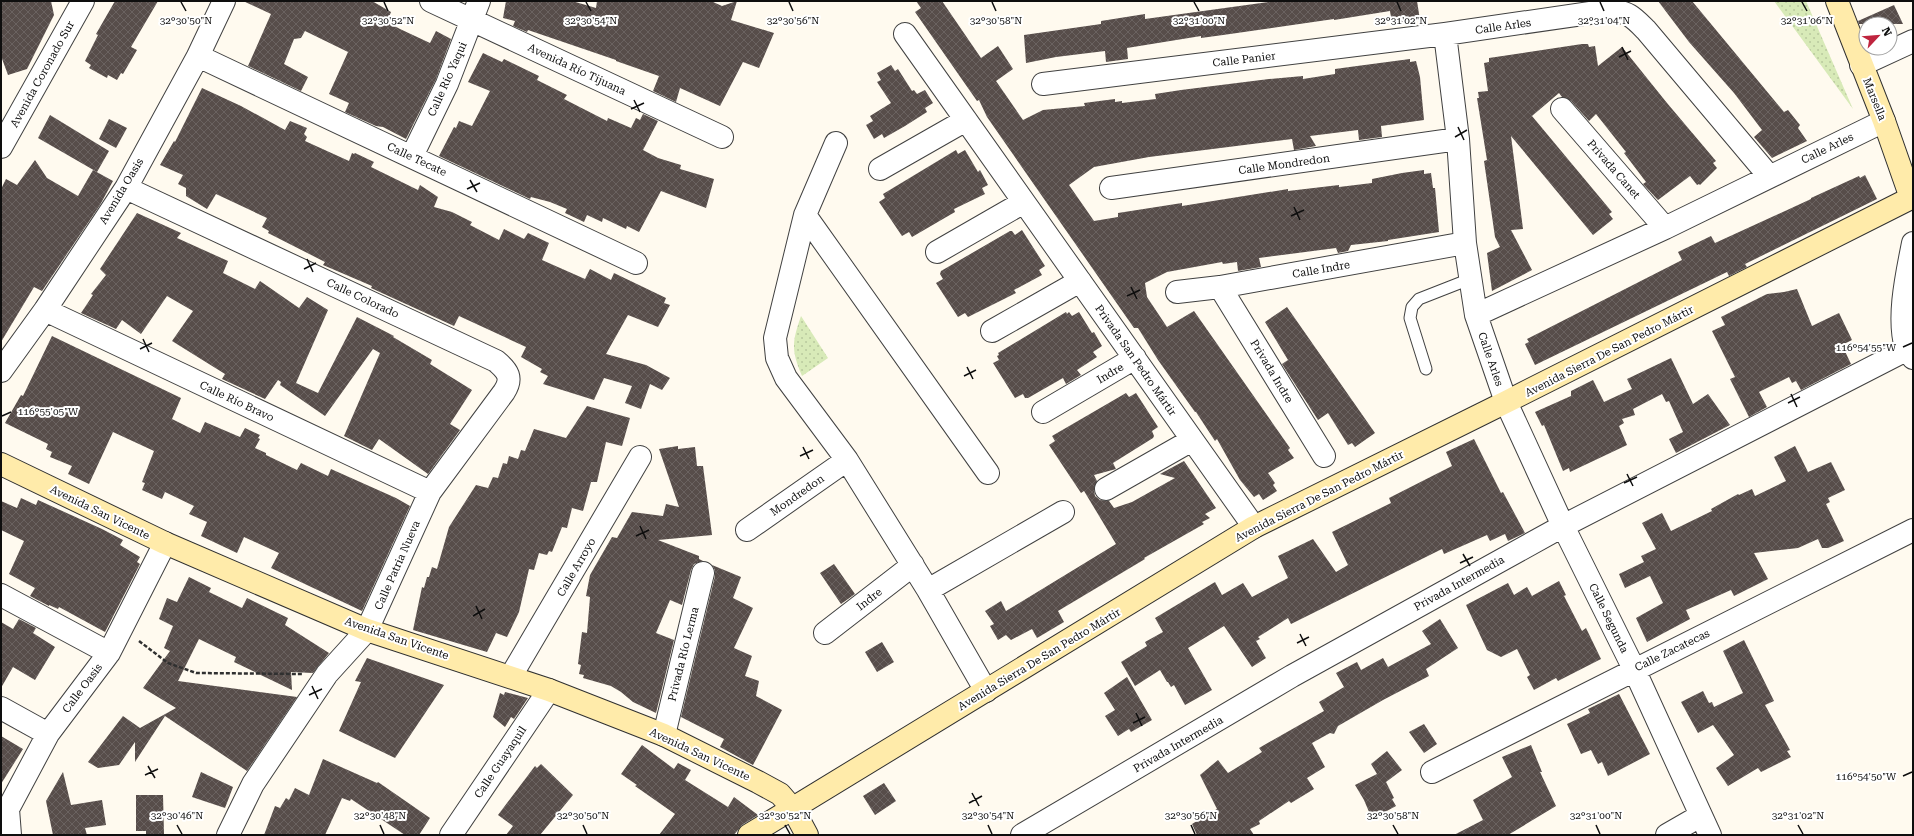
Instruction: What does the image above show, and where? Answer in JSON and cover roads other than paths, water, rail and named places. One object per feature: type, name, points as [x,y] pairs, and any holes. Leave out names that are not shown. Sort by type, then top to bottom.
[{"type":"street","name":"Avenida Coronado Sur","points":[[1,147],[11,117],[83,1]]},
{"type":"street","name":"Avenida Oasis","points":[[1,371],[45,310],[126,188],[198,56],[224,1]]},
{"type":"street","name":"Avenida Río Tijuana","points":[[431,1],[476,11],[722,137]]},
{"type":"street","name":"Marsella","points":[[1837,1],[1884,121],[1912,205]]},
{"type":"street","name":"Calle Arles","points":[[1506,402],[1476,315],[1470,279],[1465,243],[1458,139],[1445,34],[1610,10],[1631,15],[1646,30],[1769,176]]},
{"type":"street","name":"Calle Río Yaqui","points":[[412,156],[447,84],[476,11]]},
{"type":"street","name":"Privada San Pedro Mártir","points":[[905,34],[1254,527]]},
{"type":"street","name":"Calle Panier","points":[[1043,84],[1445,34]]},
{"type":"street","points":[[1861,65],[1913,41]]},
{"type":"street","name":"Calle Tecate","points":[[198,56],[636,263]]},
{"type":"street","name":"Privada Canet","points":[[1562,109],[1665,228]]},
{"type":"street","points":[[880,169],[966,120]]},
{"type":"street","name":"Calle Arles","points":[[1476,315],[1665,228],[1884,121]]},
{"type":"street","name":"Calle Mondredon","points":[[1111,188],[1458,139]]},
{"type":"street","points":[[836,143],[806,216],[775,338],[777,358],[786,378],[847,460],[913,565],[986,691]]},
{"type":"street","name":"Calle Colorado","points":[[126,188],[496,361],[508,374]]},
{"type":"street","points":[[937,252],[1024,202]]},
{"type":"street","name":"Avenida Sierra De San Pedro Mártir","points":[[749,835],[1254,527],[1506,402],[1912,205]]},
{"type":"street","points":[[806,216],[988,473]]},
{"type":"street","name":"Calle Indre","points":[[1177,292],[1220,287],[1465,243]]},
{"type":"street","points":[[1909,354],[1903,315],[1908,265],[1913,243]]},
{"type":"street","points":[[992,331],[1080,281]]},
{"type":"street","name":"Privada Indre","points":[[1220,287],[1324,456]]},
{"type":"street","name":"Calle Río Bravo","points":[[45,310],[430,492]]},
{"type":"street","name":"Privada Intermedia","points":[[1022,835],[1292,676],[1563,526],[1909,354]]},
{"type":"street","name":"Indre","points":[[1043,412],[1135,358]]},
{"type":"street","name":"Calle Patria Nueva","points":[[228,835],[253,784],[327,674],[367,630],[430,492],[504,392],[509,384],[508,374]]},
{"type":"street","name":"Calle Segunda","points":[[1506,402],[1563,526],[1634,669],[1710,835]]},
{"type":"street","points":[[1106,489],[1192,440]]},
{"type":"street","name":"Calle Arroyo","points":[[511,676],[640,458]]},
{"type":"street","name":"Mondredon","points":[[747,530],[847,460]]},
{"type":"street","name":"Avenida San Vicente","points":[[1,464],[165,543],[367,630],[511,676],[664,735],[780,794],[793,809],[808,835]]},
{"type":"street","points":[[928,590],[1063,512]]},
{"type":"street","name":"Calle Zacatecas","points":[[1432,772],[1634,669],[1913,530]]},
{"type":"street","name":"Calle Oasis","points":[[10,835],[8,809],[48,734],[109,653],[165,543]]},
{"type":"street","name":"Indre","points":[[825,634],[913,565]]},
{"type":"street","name":"Privada Río Lerma","points":[[664,735],[703,574]]},
{"type":"street","points":[[1,595],[109,653]]},
{"type":"street","name":"Calle Guayaquil","points":[[451,835],[549,690]]},
{"type":"street","points":[[1,708],[48,734]]},
{"type":"street","points":[[1667,835],[1700,816]]},
{"type":"lane","points":[[1426,369],[1410,318],[1412,308],[1419,299],[1470,279]]}]
